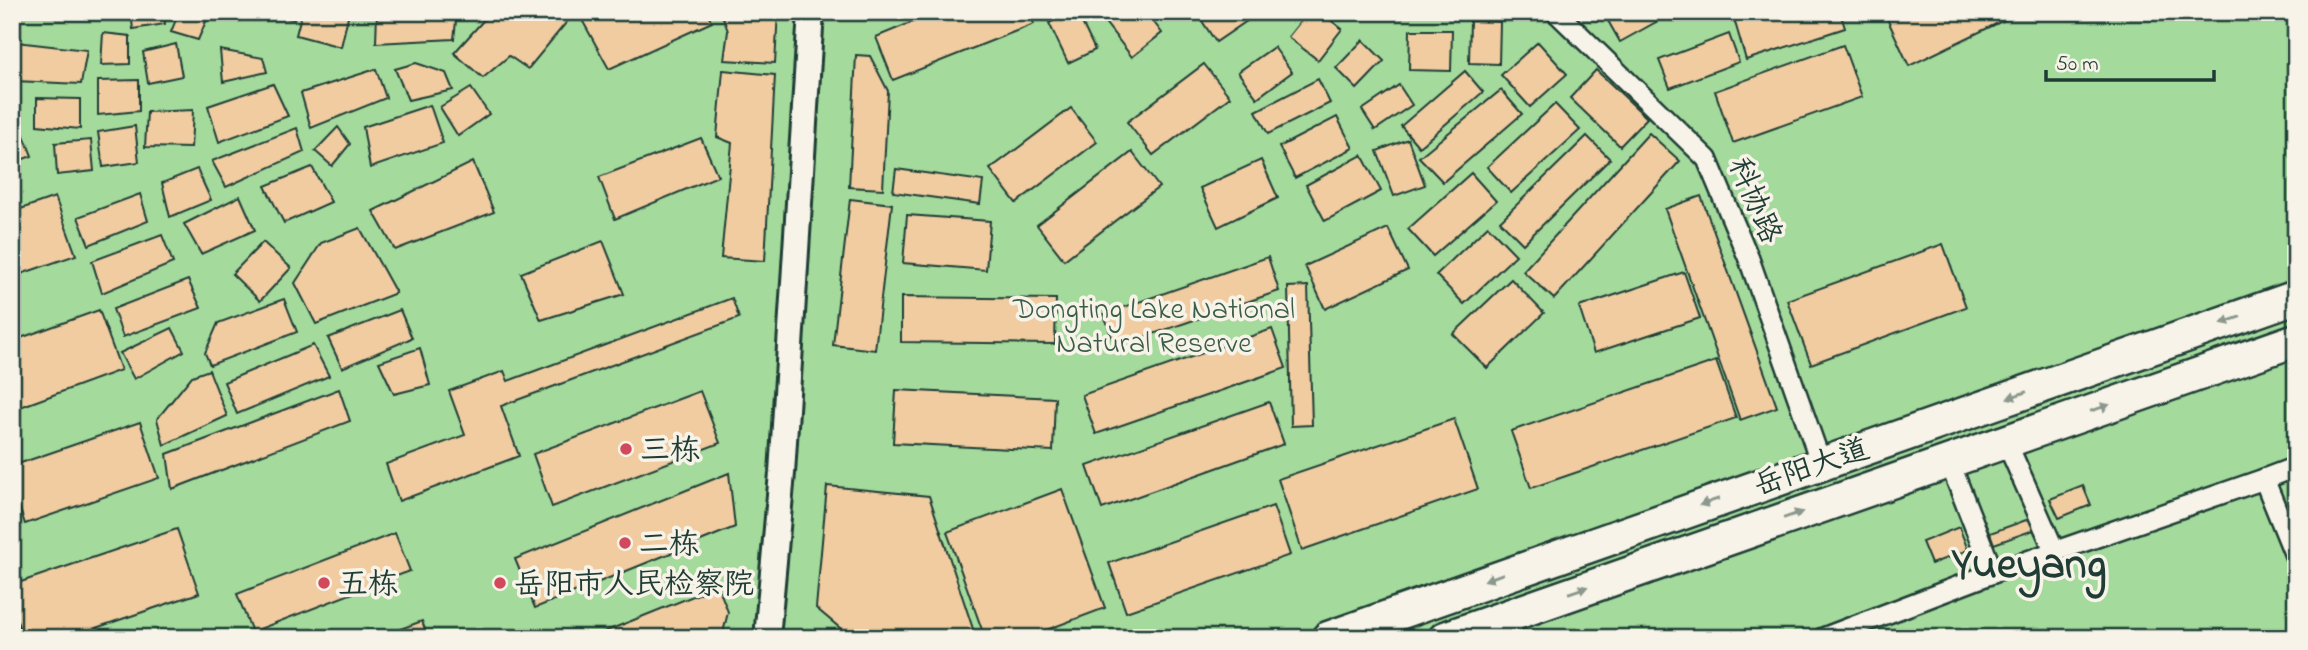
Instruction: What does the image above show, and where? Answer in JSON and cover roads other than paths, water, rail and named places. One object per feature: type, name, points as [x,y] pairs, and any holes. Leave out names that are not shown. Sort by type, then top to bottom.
[{"type":"main road","name":"岳阳大道","points":[[1328,638],[2296,297]]},
{"type":"main road","name":"岳阳大道","points":[[1445,638],[1510,626],[1949,461],[2296,340]]},
{"type":"street","points":[[767,638],[782,473],[811,12]]},
{"type":"street","name":"科协路","points":[[1556,12],[1707,159],[1749,259],[1821,463]]},
{"type":"street","points":[[2006,441],[2055,552]]},
{"type":"street","points":[[1949,461],[1993,573]]},
{"type":"street","points":[[1823,638],[1993,573],[2296,467]]},
{"type":"street","points":[[2264,479],[2296,558]]},
{"type":"place","name":"三栋","points":[[626,449]]},
{"type":"place","name":"二栋","points":[[625,543]]},
{"type":"place","name":"五栋","points":[[324,583]]},
{"type":"place","name":"岳阳市人民检察院","points":[[500,583]]},
{"type":"district","name":"Yueyang","points":[[2029,562]]},
{"type":"park label","name":"Dongting Lake National Natural Reserve","points":[[1154,325]]}]
